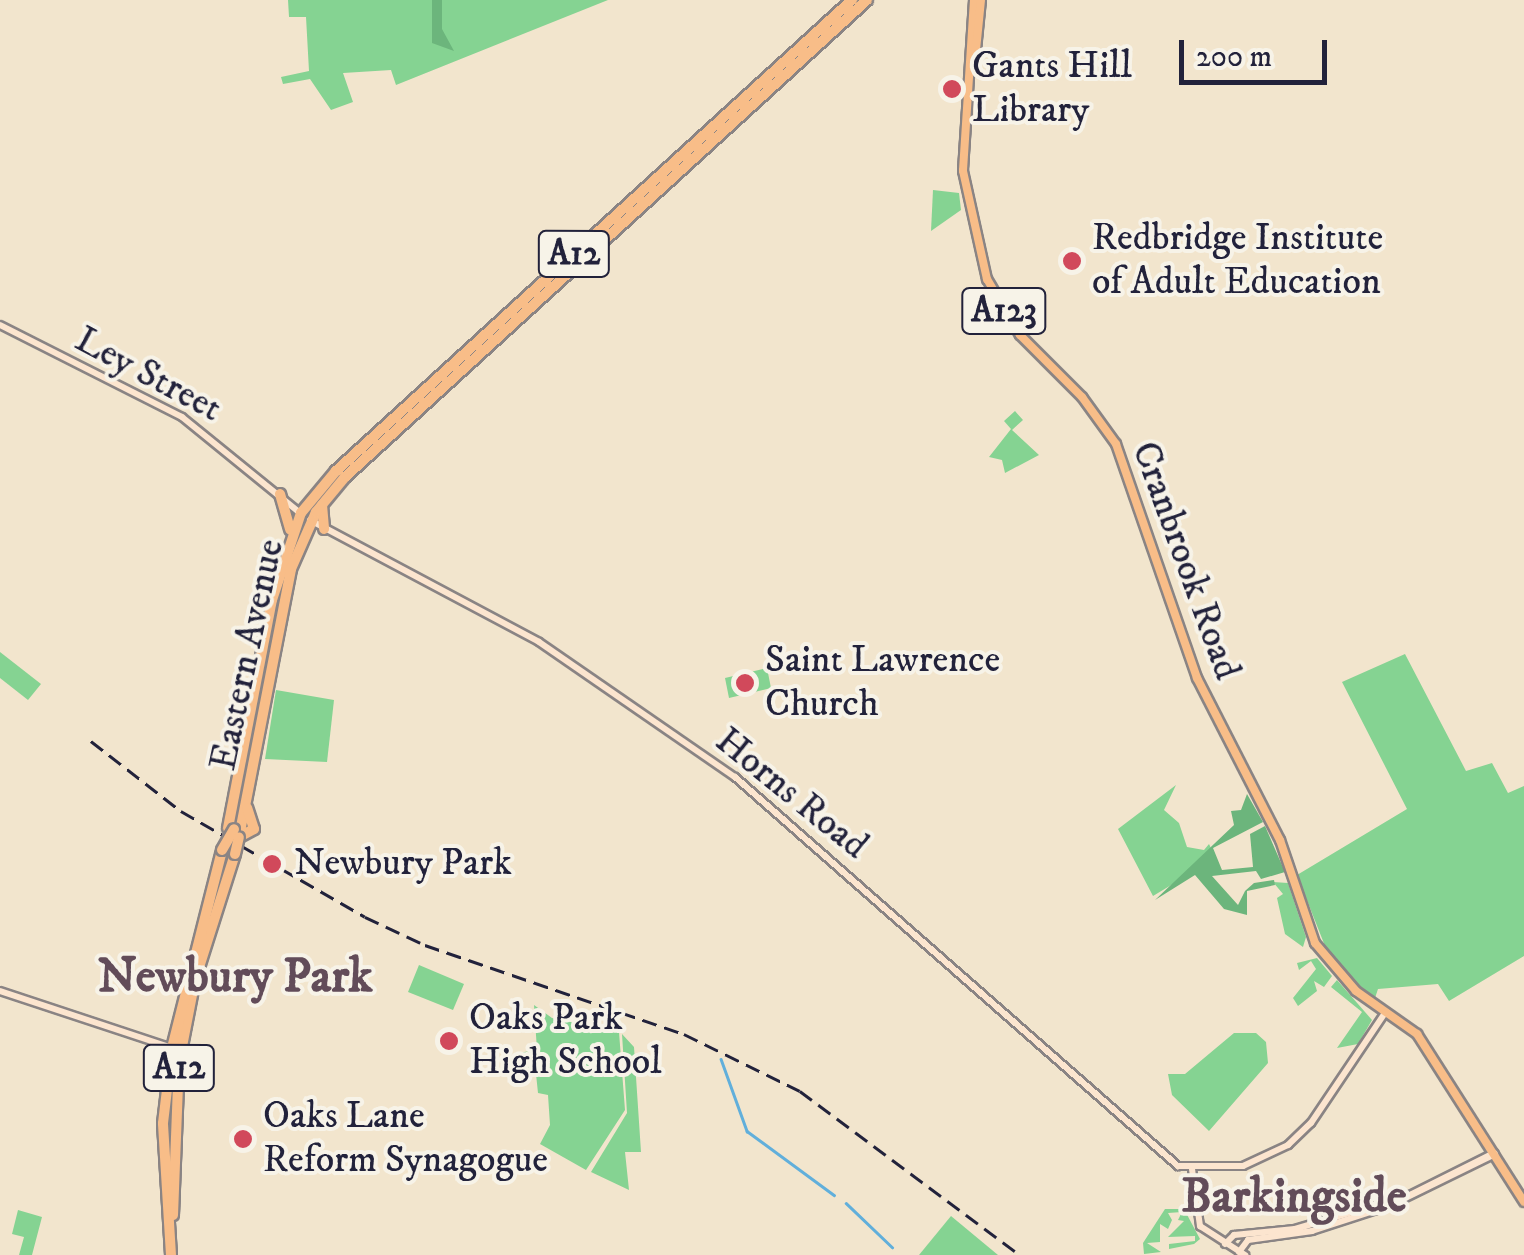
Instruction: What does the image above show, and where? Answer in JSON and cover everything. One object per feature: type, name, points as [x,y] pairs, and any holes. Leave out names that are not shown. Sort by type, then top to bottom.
[{"type":"highway","name":"Eastern Avenue","points":[[236,830],[254,829],[246,806],[291,569],[305,517],[348,461],[852,0]]},
{"type":"highway","name":"Eastern Avenue","points":[[174,1255],[163,1122],[172,1048],[208,904],[235,854],[278,578],[290,531],[322,504],[345,476],[867,0]]},
{"type":"highway","points":[[278,578],[305,517],[345,476]]},
{"type":"highway","points":[[280,494],[290,531]]},
{"type":"highway","points":[[322,504],[324,529]]},
{"type":"highway","name":"Eastern Avenue","points":[[174,1255],[171,1188],[180,1062],[195,980],[220,883],[222,850],[236,830]]},
{"type":"main road","name":"Cranbrook Road","points":[[978,0],[964,181],[987,278],[1020,335],[1082,397],[1116,444],[1202,690],[1280,840],[1315,943],[1344,980],[1385,1012]]},
{"type":"main road","name":"A123","points":[[1385,1012],[1417,1034],[1524,1202]]},
{"type":"street","name":"Ley Street","points":[[0,326],[80,372],[182,417],[305,517]]},
{"type":"street","name":"Horns Road","points":[[305,517],[539,642],[735,777],[1098,1092],[1154,1151],[1192,1169]]},
{"type":"street","points":[[0,991],[172,1048]]},
{"type":"street","points":[[1385,1012],[1296,1138],[1243,1166],[1192,1169],[1197,1220],[1242,1253],[1248,1240],[1332,1226],[1410,1196],[1496,1153]]},
{"type":"street","points":[[1225,1244],[1234,1235],[1295,1229],[1410,1196]]},
{"type":"green space","points":[[288,0],[608,0],[396,85],[391,70],[343,73],[353,102],[331,110],[310,79],[283,84],[281,77],[309,71],[306,17],[289,17]]},
{"type":"green space","points":[[432,0],[442,0],[442,29],[454,51],[432,43]]},
{"type":"green space","points":[[933,190],[959,193],[961,210],[931,231]]},
{"type":"green space","points":[[1015,411],[1023,420],[1012,430],[1039,455],[1005,473],[1002,460],[989,457],[1011,429],[1004,421]]},
{"type":"green space","points":[[0,652],[41,684],[28,700],[0,678]]},
{"type":"green space","points":[[1405,654],[1466,771],[1492,763],[1508,793],[1524,786],[1524,956],[1449,1001],[1438,984],[1378,989],[1375,998],[1357,984],[1325,946],[1297,875],[1407,809],[1342,682]]},
{"type":"green space","points":[[767,668],[771,688],[729,698],[725,678]]},
{"type":"green space","points":[[276,690],[334,700],[327,762],[265,759]]},
{"type":"green space","points":[[1176,785],[1164,810],[1179,823],[1187,847],[1204,850],[1209,844],[1216,858],[1153,896],[1118,829]]},
{"type":"green space","points":[[1247,794],[1263,822],[1213,848],[1222,870],[1253,867],[1250,834],[1265,826],[1285,872],[1261,879],[1256,871],[1212,876],[1238,905],[1245,891],[1254,883],[1274,880],[1275,885],[1247,891],[1247,915],[1224,909],[1195,875],[1155,900],[1234,825],[1231,811],[1241,810]]},
{"type":"green space","points":[[1273,882],[1288,883],[1306,937],[1303,947],[1285,934],[1277,898],[1283,894]]},
{"type":"green space","points":[[1317,958],[1332,976],[1324,987],[1314,981],[1317,991],[1298,1006],[1293,998],[1316,969],[1311,961],[1299,970],[1297,963]]},
{"type":"green space","points":[[419,965],[464,984],[453,1010],[408,992]]},
{"type":"green space","points":[[1337,980],[1372,1020],[1358,1044],[1337,1048],[1362,1012],[1331,987]]},
{"type":"green space","points":[[534,1005],[552,1018],[619,1032],[625,1110],[586,1170],[540,1144],[550,1125],[548,1095],[538,1093],[536,1074],[520,1076],[518,1053],[537,1050]]},
{"type":"green space","points":[[1234,1033],[1256,1033],[1266,1042],[1268,1063],[1209,1131],[1172,1095],[1168,1074],[1185,1074]]},
{"type":"green space","points":[[622,1034],[634,1047],[641,1152],[625,1152],[629,1190],[591,1172],[627,1113]]},
{"type":"green space","points":[[1165,1209],[1184,1209],[1200,1239],[1194,1244],[1169,1249],[1169,1244],[1195,1241],[1195,1236],[1168,1237],[1184,1221],[1178,1220],[1182,1212],[1168,1213],[1172,1220],[1168,1229],[1160,1224],[1160,1242],[1147,1243],[1161,1252],[1144,1254],[1143,1243]]},
{"type":"green space","points":[[18,1210],[42,1217],[32,1255],[19,1255],[24,1237],[12,1234]]},
{"type":"green space","points":[[951,1216],[998,1255],[919,1255]]},
{"type":"waterway","points":[[721,1059],[747,1131],[834,1195]]},
{"type":"waterway","points":[[846,1203],[892,1247]]},
{"type":"railway","points":[[91,741],[181,811],[365,917],[425,945],[684,1034],[800,1091],[1020,1255]]},
{"type":"place","name":"Gants Hill Library","points":[[952,89]]},
{"type":"place","name":"Redbridge Institute of Adult Education","points":[[1072,261]]},
{"type":"place","name":"Saint Lawrence Church","points":[[745,683]]},
{"type":"place","name":"Newbury Park","points":[[272,864]]},
{"type":"place","name":"Oaks Park High School","points":[[449,1041]]},
{"type":"place","name":"Oaks Lane Reform Synagogue","points":[[243,1139]]},
{"type":"district","name":"Newbury Park","points":[[235,978]]},
{"type":"district","name":"Barkingside","points":[[1294,1198]]}]
